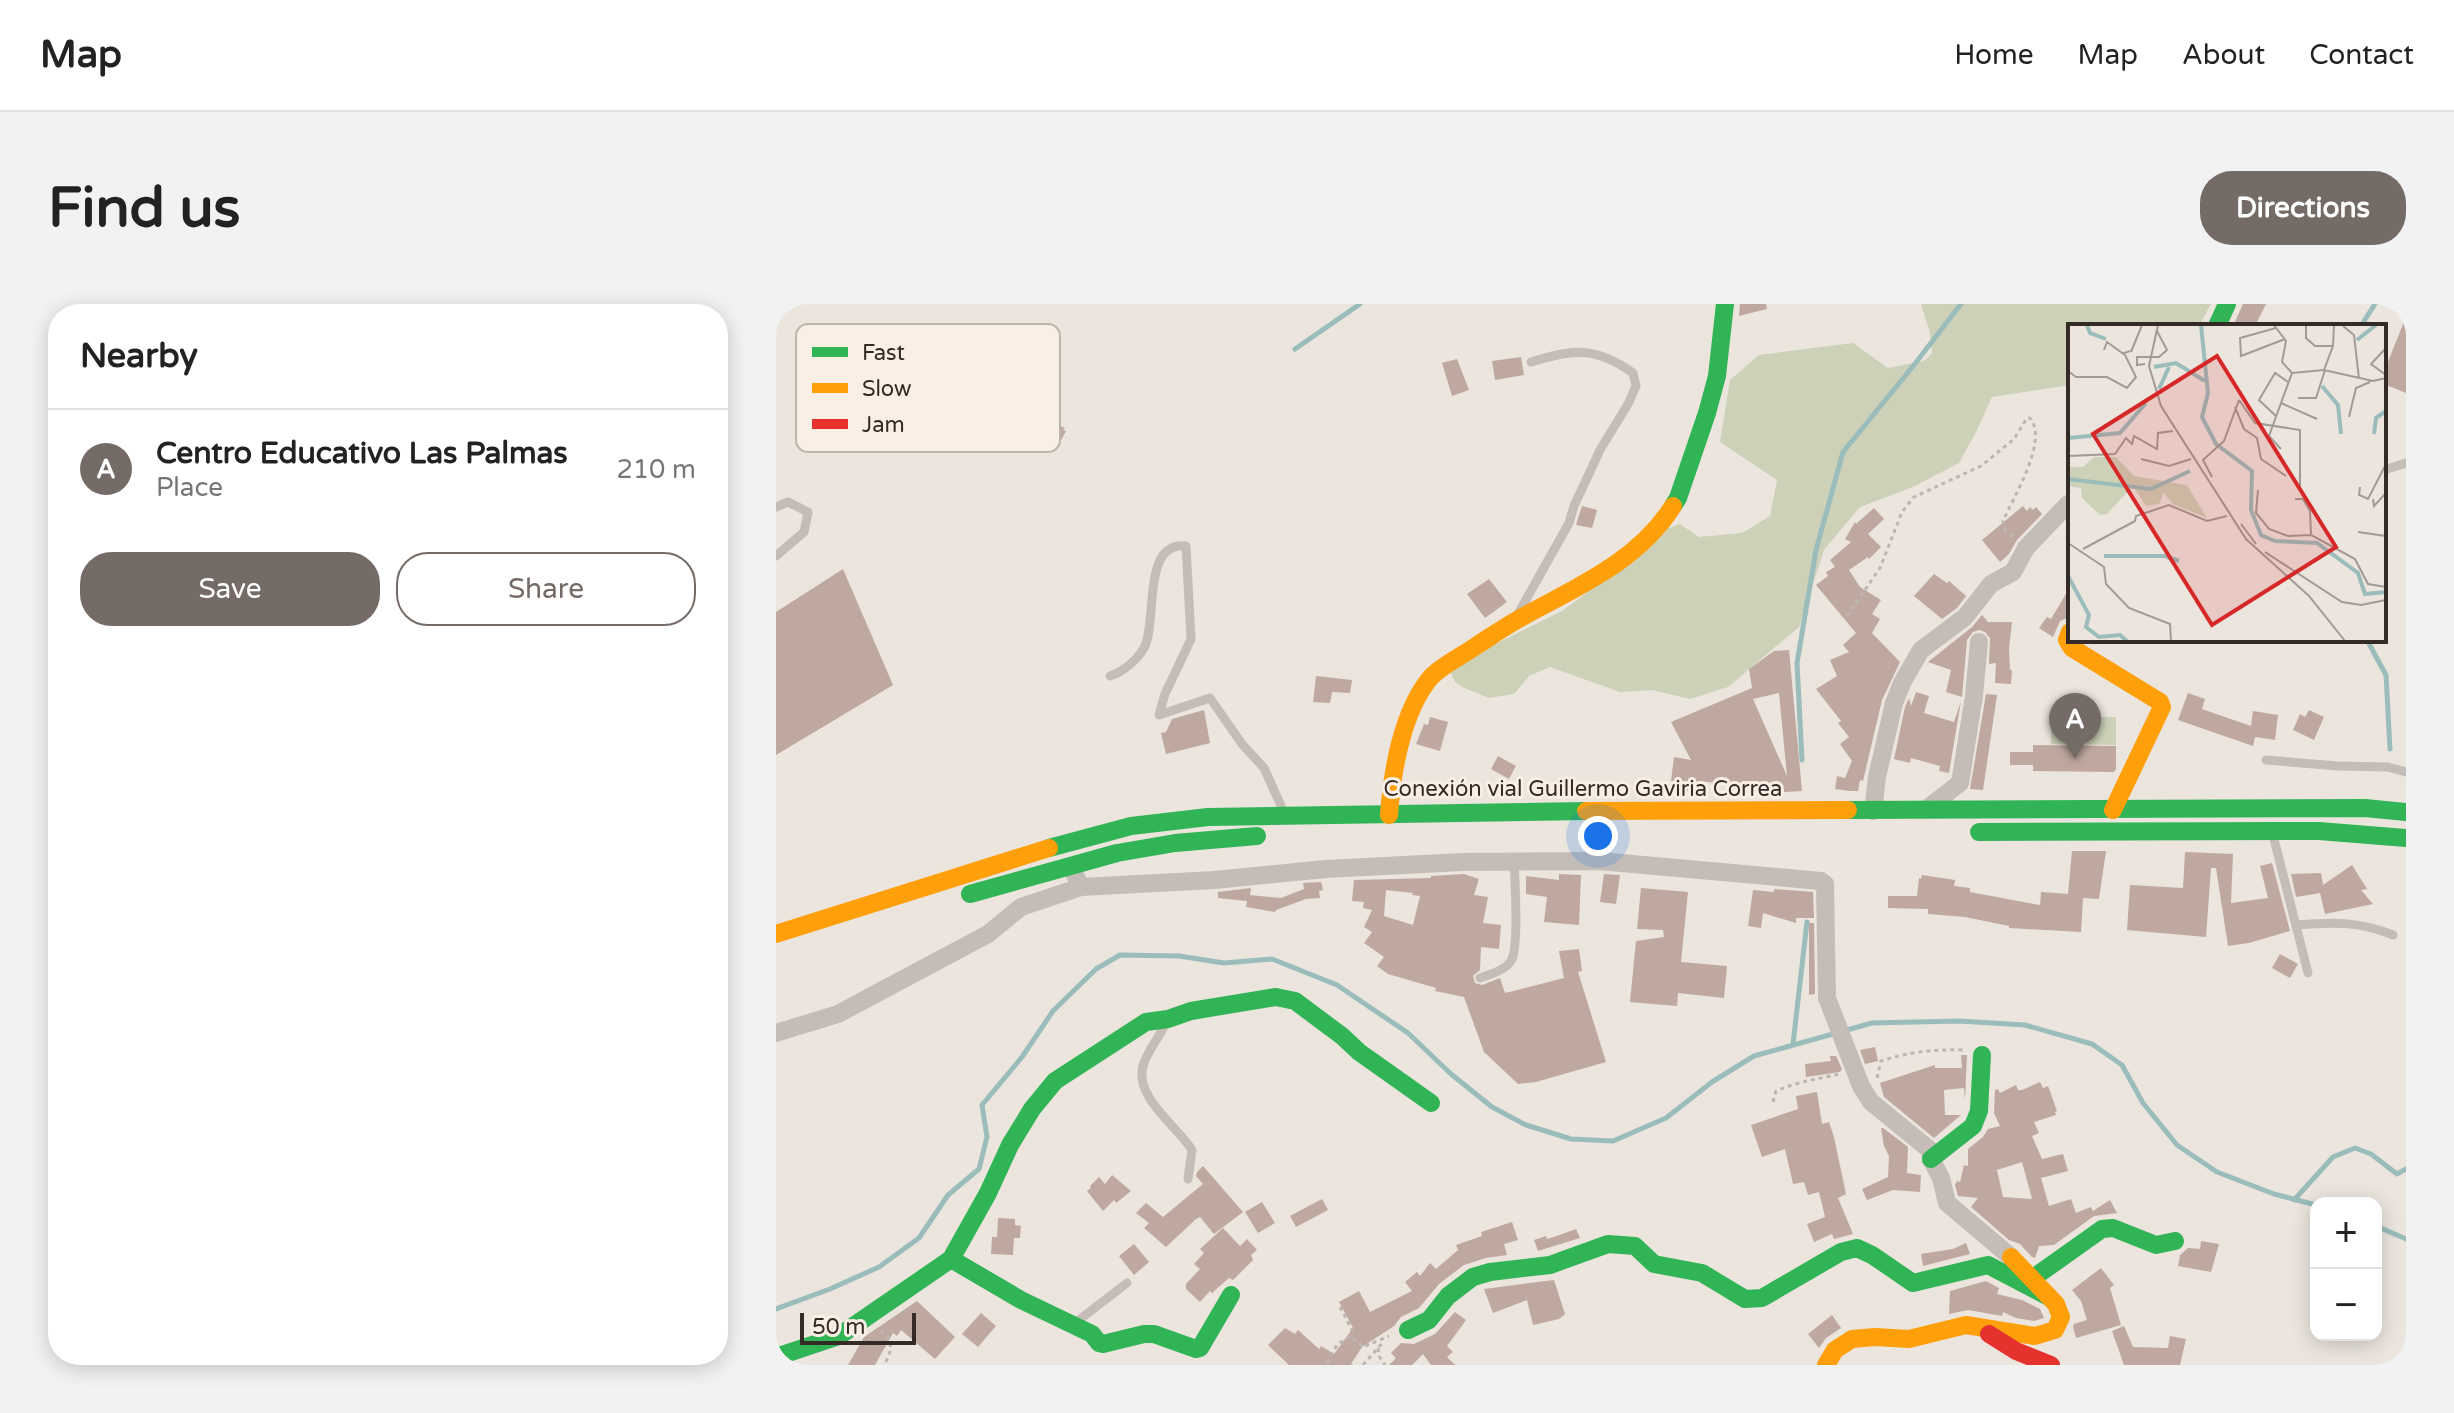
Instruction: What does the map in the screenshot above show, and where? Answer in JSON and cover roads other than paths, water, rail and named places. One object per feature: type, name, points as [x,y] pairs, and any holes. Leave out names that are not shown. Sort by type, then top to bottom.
[{"type":"main road","points":[[1389,815],[1392,777],[1402,737],[1421,692],[1433,675],[1515,621],[1630,555],[1664,520],[1678,498],[1707,413],[1717,376],[1725,304]]},
{"type":"main road","points":[[2218,324],[2227,304]]},
{"type":"main road","points":[[2068,642],[2072,648],[2160,702],[2162,707],[2113,810]]},
{"type":"main road","name":"Conexión vial Guillermo Gaviria Correa","points":[[776,934],[1015,857],[1131,826],[1208,817],[1478,812],[2349,808],[2406,812]]},
{"type":"main road","points":[[1964,832],[2272,831],[2363,833],[2406,838]]},
{"type":"main road","points":[[957,898],[1117,853],[1175,843],[1274,835]]},
{"type":"main road","points":[[776,1357],[839,1336],[951,1259],[988,1193],[1010,1145],[1032,1109],[1055,1081],[1146,1022],[1276,997],[1295,1001],[1431,1103]]},
{"type":"main road","points":[[1931,1159],[1973,1126],[1979,1111],[1982,1055]]},
{"type":"main road","points":[[2033,1278],[2102,1229],[2113,1228],[2156,1245],[2175,1241]]},
{"type":"main road","points":[[1408,1330],[1429,1320],[1448,1296],[1473,1277],[1550,1265],[1608,1244],[1635,1246],[1654,1264],[1702,1273],[1745,1299],[1762,1298],[1841,1252],[1857,1248],[1913,1283],[1988,1265],[2049,1297]]},
{"type":"main road","points":[[1826,1365],[1835,1350],[1852,1339],[1909,1339],[1966,1325],[2035,1336],[2055,1330],[2061,1317],[2056,1304],[2011,1257]]},
{"type":"main road","points":[[951,1259],[1021,1300],[1092,1334],[1103,1344],[1154,1334],[1196,1349],[1202,1345],[1231,1295]]},
{"type":"main road","points":[[1975,1326],[2016,1351],[2051,1365]]},
{"type":"street","points":[[1873,811],[1877,777],[1894,703],[1921,650],[1965,617],[1991,584],[2013,572],[2026,548],[2068,504]]},
{"type":"street","points":[[1925,811],[1960,783],[1979,642]]},
{"type":"street","points":[[1960,783],[1981,810]]},
{"type":"street","points":[[776,1033],[838,1014],[988,934],[1021,907],[1081,887],[1214,880],[1326,869],[1599,861],[1821,881],[1825,884],[1827,998],[1862,1086],[1930,1150],[1947,1203],[2011,1257]]},
{"type":"street","points":[[1071,866],[1081,887]]},
{"type":"lane","points":[[1515,621],[1569,523],[1600,450],[1636,386],[1633,373],[1602,355],[1564,352],[1531,362]]},
{"type":"lane","points":[[2386,469],[2406,463]]},
{"type":"lane","points":[[776,507],[788,502],[808,512],[804,532],[776,556]]},
{"type":"lane","points":[[1110,676],[1120,673],[1144,649],[1149,633],[1156,567],[1165,552],[1186,546],[1191,639],[1165,694],[1159,715],[1210,698],[1242,744],[1264,768],[1284,815]]},
{"type":"lane","points":[[2266,760],[2388,767],[2406,772]]},
{"type":"lane","points":[[2272,831],[2308,973]]},
{"type":"lane","points":[[1480,978],[1502,970],[1512,960],[1514,862]]},
{"type":"lane","points":[[2296,925],[2370,925],[2393,935]]},
{"type":"lane","points":[[1168,1019],[1142,1068],[1142,1082],[1151,1101],[1192,1150],[1188,1179]]},
{"type":"lane","points":[[1073,1325],[1127,1283]]},
{"type":"waterway","points":[[1295,349],[1360,304]]},
{"type":"waterway","points":[[1802,760],[1797,663],[1816,550],[1843,452],[1961,304]]},
{"type":"waterway","points":[[2362,324],[2375,304]]},
{"type":"waterway","points":[[2368,642],[2386,675],[2390,749]]},
{"type":"waterway","points":[[1793,1044],[1807,922]]},
{"type":"waterway","points":[[776,1309],[879,1267],[919,1238],[948,1195],[979,1169],[987,1137],[982,1105],[1022,1057],[1053,1011],[1096,969],[1120,955],[1179,956],[1224,963],[1272,959],[1337,985],[1408,1033],[1492,1107],[1526,1125],[1571,1139],[1613,1141],[1666,1118],[1712,1082],[1754,1056],[1872,1023],[1959,1021],[2025,1025],[2092,1044],[2122,1065],[2143,1103],[2177,1145],[2217,1172],[2274,1194],[2310,1203]]},
{"type":"waterway","points":[[2294,1200],[2333,1157],[2355,1148],[2371,1154],[2397,1174],[2406,1169]]},
{"type":"waterway","points":[[2382,1229],[2406,1239]]},
{"type":"place","name":"Centro Educativo Las Palmas","points":[[2075,759]]}]
